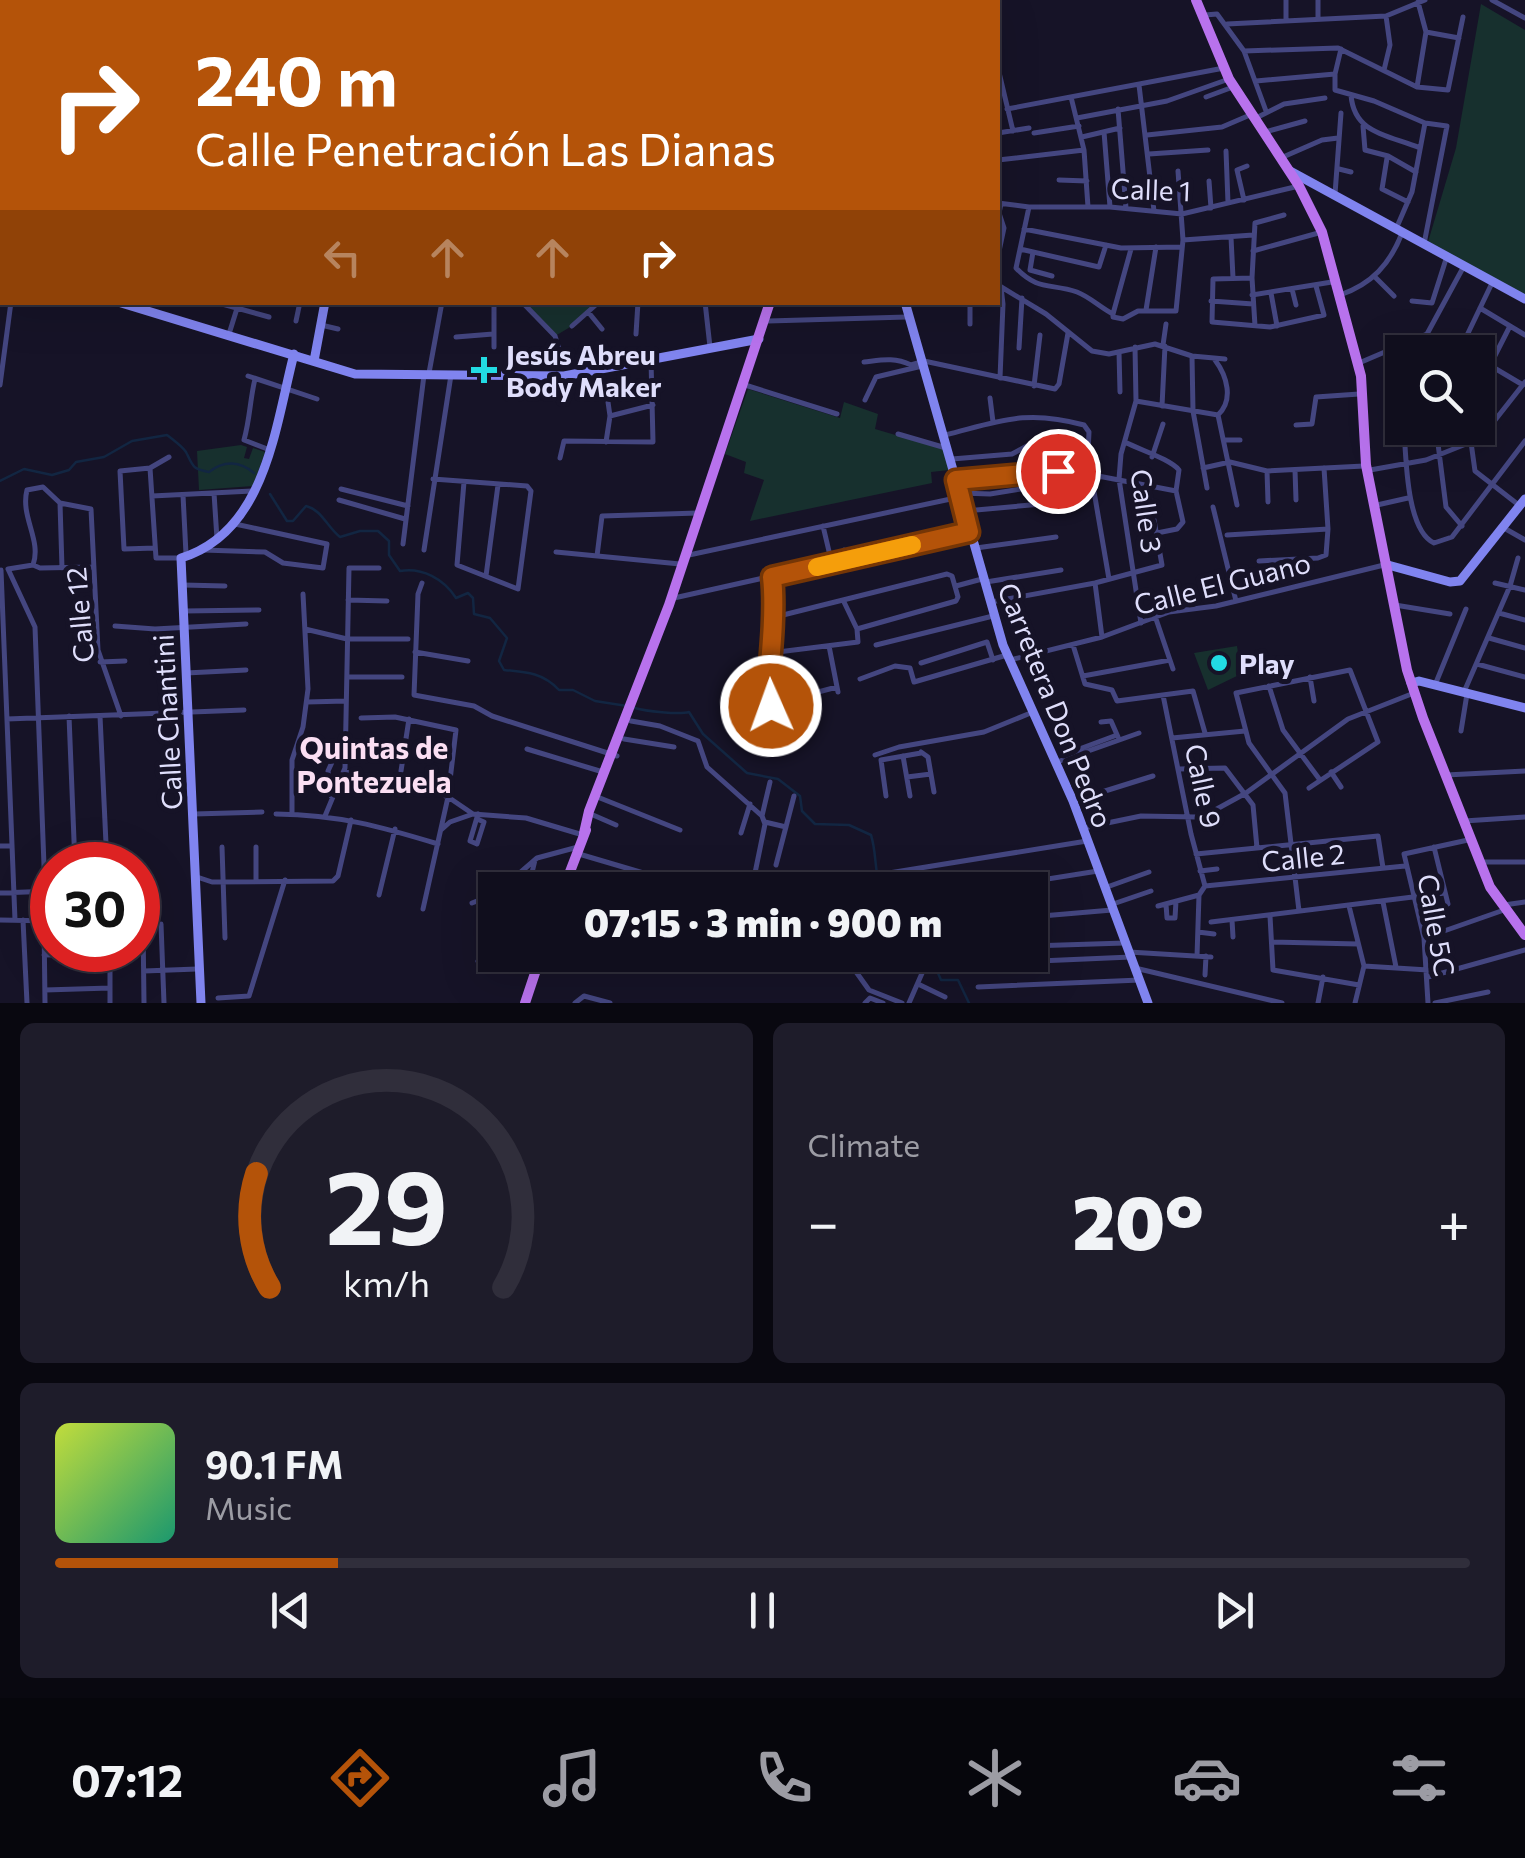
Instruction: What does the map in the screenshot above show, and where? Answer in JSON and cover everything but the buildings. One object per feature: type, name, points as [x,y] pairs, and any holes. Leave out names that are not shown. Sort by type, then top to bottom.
[{"type":"main road","points":[[1196,0],[1229,78],[1299,186],[1322,232],[1358,363],[1366,468],[1413,688],[1482,862],[1503,908],[1520,923],[1525,935]]},
{"type":"main road","points":[[759,339],[772,305]]},
{"type":"main road","points":[[569,872],[669,612],[699,512],[772,305]]},
{"type":"main road","points":[[583,834],[603,772],[624,739],[629,719]]},
{"type":"main road","points":[[525,1003],[535,972]]},
{"type":"street","points":[[1286,0],[1286,19]]},
{"type":"street","points":[[1318,0],[1318,18]]},
{"type":"street","points":[[1227,24],[1386,16],[1420,1],[1426,32],[1417,88]]},
{"type":"street","points":[[1495,1],[1525,18]]},
{"type":"street","points":[[1202,16],[1216,13],[1227,24],[1244,51],[1266,111]]},
{"type":"street","points":[[1384,70],[1390,45],[1386,16]]},
{"type":"street","points":[[1244,51],[1341,49],[1417,88],[1444,90],[1450,88],[1463,17]]},
{"type":"street","points":[[1426,32],[1459,38]]},
{"type":"street","points":[[1341,49],[1334,89],[1425,123],[1446,124],[1424,244]]},
{"type":"street","points":[[1256,81],[1335,74]]},
{"type":"street","points":[[1000,77],[1012,131]]},
{"type":"street","points":[[1007,110],[1139,84],[1229,78]]},
{"type":"street","points":[[1206,97],[1229,78]]},
{"type":"street","points":[[1000,134],[1078,122],[1118,109],[1171,100],[1229,78]]},
{"type":"street","points":[[1139,84],[1154,211]]},
{"type":"street","points":[[1351,94],[1353,113],[1364,125],[1420,148]]},
{"type":"street","points":[[1070,97],[1082,137],[1088,207]]},
{"type":"street","points":[[1147,135],[1222,127],[1284,104],[1325,98]]},
{"type":"street","points":[[1118,109],[1126,208]]},
{"type":"street","points":[[1335,194],[1341,113]]},
{"type":"street","points":[[1262,134],[1305,121]]},
{"type":"street","points":[[1339,295],[1362,287],[1384,267],[1408,202],[1425,123]]},
{"type":"street","points":[[1364,125],[1364,150],[1388,156],[1416,172]]},
{"type":"street","points":[[1082,137],[1120,128]]},
{"type":"street","points":[[1104,132],[1110,206]]},
{"type":"street","points":[[1280,158],[1326,139],[1339,138]]},
{"type":"street","points":[[1000,160],[1084,150]]},
{"type":"street","points":[[1149,154],[1208,150]]},
{"type":"street","points":[[1226,151],[1228,204]]},
{"type":"street","points":[[1388,156],[1382,189],[1408,202]]},
{"type":"street","points":[[1244,200],[1238,170],[1247,166]]},
{"type":"street","points":[[1288,169],[1525,298]]},
{"type":"street","points":[[1338,169],[1351,172]]},
{"type":"street","points":[[1029,207],[1016,270],[1039,286],[1080,293],[1125,320],[1138,310],[1177,310],[1182,244],[1178,171]]},
{"type":"street","points":[[1058,180],[1087,181]]},
{"type":"street","points":[[1209,181],[1212,209]]},
{"type":"street","name":"Calle 1","points":[[1000,204],[1110,206],[1182,214],[1299,186]]},
{"type":"street","points":[[1000,213],[1004,228],[1000,247]]},
{"type":"street","points":[[1255,326],[1252,278],[1256,222],[1284,215]]},
{"type":"street","points":[[1024,229],[1131,248],[1253,235]]},
{"type":"street","points":[[1253,251],[1322,232]]},
{"type":"street","points":[[1232,237],[1233,278]]},
{"type":"street","points":[[1020,249],[1100,266],[1106,245]]},
{"type":"street","points":[[1146,310],[1156,247]]},
{"type":"street","points":[[1113,314],[1131,248]]},
{"type":"street","points":[[1033,252],[1030,270],[1052,276]]},
{"type":"street","points":[[1412,301],[1432,303],[1447,256]]},
{"type":"street","points":[[1426,335],[1464,266]]},
{"type":"street","points":[[1374,277],[1394,296]]},
{"type":"street","points":[[1252,278],[1212,280],[1213,323],[1277,326],[1324,315],[1316,286]]},
{"type":"street","points":[[1252,295],[1335,281]]},
{"type":"street","points":[[1467,335],[1493,281]]},
{"type":"street","points":[[1000,287],[1022,298],[1092,351],[1164,346],[1192,356],[1225,359]]},
{"type":"street","points":[[1000,290],[1000,378]]},
{"type":"street","points":[[1292,290],[1296,305]]},
{"type":"street","points":[[1271,292],[1277,326]]},
{"type":"street","points":[[1019,348],[1022,298]]},
{"type":"street","points":[[1210,301],[1253,304]]},
{"type":"street","points":[[0,385],[12,305]]},
{"type":"street","points":[[128,305],[355,374],[564,376],[759,339]]},
{"type":"street","points":[[229,334],[238,305],[269,317]]},
{"type":"street","points":[[296,321],[299,305]]},
{"type":"street","points":[[314,361],[325,305]]},
{"type":"street","points":[[404,544],[427,374],[441,305]]},
{"type":"street","points":[[494,305],[494,346]]},
{"type":"street","points":[[525,305],[555,336],[559,349]]},
{"type":"street","points":[[572,326],[596,305]]},
{"type":"street","points":[[636,334],[641,305]]},
{"type":"street","points":[[705,305],[710,347]]},
{"type":"street","name":"Carretera Don Pedro","points":[[907,305],[988,603],[1008,658],[1073,802],[1148,1003]]},
{"type":"street","points":[[970,305],[970,324]]},
{"type":"street","points":[[1480,308],[1525,335]]},
{"type":"street","points":[[589,312],[602,329]]},
{"type":"street","points":[[768,322],[910,317]]},
{"type":"street","points":[[1162,406],[1166,324]]},
{"type":"street","points":[[321,325],[338,328]]},
{"type":"street","points":[[1495,355],[1510,326]]},
{"type":"street","points":[[864,362],[899,359],[911,365],[921,363],[1057,388],[1068,333]]},
{"type":"street","points":[[456,337],[494,334]]},
{"type":"street","points":[[1034,386],[1040,335]]},
{"type":"street","name":"Calle 3","points":[[1136,347],[1136,401],[1119,463],[1119,480],[1141,622]]},
{"type":"street","points":[[1120,352],[1120,392]]},
{"type":"street","points":[[1358,363],[1385,353]]},
{"type":"street","points":[[150,468],[156,558],[184,557],[217,539],[235,524],[264,472],[294,354]]},
{"type":"street","points":[[1192,356],[1193,411],[1207,488]]},
{"type":"street","points":[[1214,358],[1221,368],[1228,396],[1227,406],[1218,415]]},
{"type":"street","points":[[560,458],[564,441],[653,442],[651,360]]},
{"type":"street","points":[[865,400],[876,377],[921,363]]},
{"type":"street","points":[[1495,368],[1524,383],[1495,423]]},
{"type":"street","points":[[594,371],[598,392]]},
{"type":"street","points":[[424,550],[451,374]]},
{"type":"street","points":[[270,450],[246,443],[252,412],[251,377],[317,399]]},
{"type":"street","points":[[743,384],[837,414]]},
{"type":"street","points":[[1296,425],[1312,424],[1316,397],[1362,394]]},
{"type":"street","points":[[990,398],[993,422]]},
{"type":"street","points":[[1136,401],[1218,415]]},
{"type":"street","points":[[606,442],[608,402]]},
{"type":"street","points":[[610,416],[653,405]]},
{"type":"street","points":[[942,435],[1033,415],[1081,424],[1088,432],[1088,453]]},
{"type":"street","points":[[1218,415],[1237,505]]},
{"type":"street","name":"Calle 3","points":[[1152,457],[1163,424]]},
{"type":"street","points":[[898,434],[948,454],[1012,454],[1028,446],[1061,445]]},
{"type":"street","points":[[1224,440],[1240,440]]},
{"type":"street","points":[[1405,445],[1417,522],[1425,538],[1434,542],[1447,541],[1462,526],[1525,441]]},
{"type":"street","points":[[1125,442],[1177,467],[1176,491],[1182,525],[1157,533]]},
{"type":"street","points":[[1437,445],[1446,508],[1462,526]]},
{"type":"street","points":[[1204,468],[1230,462],[1267,471],[1406,465],[1466,445]]},
{"type":"street","points":[[1388,565],[1457,582],[1467,575],[1523,502],[1475,471],[1469,445]]},
{"type":"street","points":[[155,548],[124,548],[120,471],[150,468],[169,457]]},
{"type":"street","points":[[1260,561],[1324,557],[1328,528],[1324,468]]},
{"type":"street","points":[[1067,470],[1176,491]]},
{"type":"street","points":[[1295,470],[1296,500]]},
{"type":"street","points":[[956,480],[1058,471]]},
{"type":"street","points":[[1267,471],[1268,502]]},
{"type":"street","points":[[1092,474],[1109,579]]},
{"type":"street","points":[[434,479],[529,488],[518,589],[456,562],[464,482]]},
{"type":"street","points":[[486,577],[498,484]]},
{"type":"street","points":[[988,603],[1095,583],[1162,565],[1148,486]]},
{"type":"street","points":[[32,566],[36,546],[28,524],[25,494],[43,487],[60,503],[62,568]]},
{"type":"street","points":[[152,496],[257,487]]},
{"type":"street","points":[[341,489],[408,506]]},
{"type":"street","points":[[556,552],[684,560],[959,495],[1020,490]]},
{"type":"street","points":[[1072,496],[1094,492]]},
{"type":"street","points":[[214,493],[217,539]]},
{"type":"street","points":[[184,494],[184,557]]},
{"type":"street","points":[[1374,506],[1408,498]]},
{"type":"street","points":[[339,500],[405,519]]},
{"type":"street","name":"Calle 12","points":[[60,503],[90,508],[100,662],[121,716]]},
{"type":"street","points":[[964,512],[1042,504]]},
{"type":"street","points":[[1213,508],[1236,600]]},
{"type":"street","points":[[597,556],[602,516],[699,512]]},
{"type":"street","points":[[200,550],[264,552],[283,563],[323,568],[328,545],[235,524]]},
{"type":"street","points":[[823,526],[832,564]]},
{"type":"street","points":[[1228,535],[1328,528]]},
{"type":"street","points":[[1504,528],[1525,540]]},
{"type":"street","points":[[670,602],[969,532]]},
{"type":"street","points":[[973,548],[1056,537]]},
{"type":"street","points":[[844,550],[846,561]]},
{"type":"street","name":"Calle Chantini","points":[[184,557],[182,585],[202,1003]]},
{"type":"street","points":[[1461,731],[1466,692],[1518,558]]},
{"type":"street","name":"Calle El Guano","points":[[860,679],[900,665],[910,668],[914,682],[994,660],[1073,645],[1155,616],[1388,565]]},
{"type":"street","points":[[3,570],[32,566],[94,568]]},
{"type":"street","points":[[325,816],[345,772],[350,567],[379,568]]},
{"type":"street","points":[[3,570],[34,624],[46,842]]},
{"type":"street","points":[[3,570],[15,920]]},
{"type":"street","points":[[955,586],[1061,570]]},
{"type":"street","points":[[771,618],[950,574],[958,600],[857,629]]},
{"type":"street","points":[[770,578],[768,705],[837,689],[829,646]]},
{"type":"street","points":[[1496,582],[1525,590]]},
{"type":"street","points":[[422,583],[418,594],[414,695],[474,706],[492,716],[614,755]]},
{"type":"street","points":[[1095,583],[1102,637]]},
{"type":"street","points":[[182,585],[226,586]]},
{"type":"street","points":[[292,814],[292,760],[304,727],[307,702],[304,594]]},
{"type":"street","points":[[348,600],[387,600]]},
{"type":"street","points":[[770,653],[858,642],[857,629],[844,601]]},
{"type":"street","points":[[1395,605],[1450,614]]},
{"type":"street","points":[[1435,685],[1466,609]]},
{"type":"street","points":[[184,610],[259,610]]},
{"type":"street","points":[[1499,613],[1525,620]]},
{"type":"street","points":[[876,645],[993,616]]},
{"type":"street","points":[[1155,616],[1173,669]]},
{"type":"street","name":"Calle 12","points":[[115,626],[156,629],[246,624]]},
{"type":"street","points":[[305,630],[347,638],[408,639]]},
{"type":"street","points":[[1488,638],[1525,648]]},
{"type":"street","points":[[921,664],[987,642],[994,660]]},
{"type":"street","points":[[1073,645],[1090,688],[1112,690],[1117,702],[1193,691],[1205,733]]},
{"type":"street","points":[[415,652],[468,662]]},
{"type":"street","points":[[100,662],[125,660]]},
{"type":"street","points":[[1083,676],[1170,660]]},
{"type":"street","points":[[1477,664],[1525,676]]},
{"type":"street","points":[[186,673],[246,670]]},
{"type":"street","points":[[1299,911],[1285,793],[1249,743],[1236,693],[1350,670],[1378,742],[1309,788]]},
{"type":"street","points":[[346,676],[402,677]]},
{"type":"street","points":[[1310,677],[1314,701]]},
{"type":"street","points":[[1083,828],[1141,816],[1187,818],[1215,810],[1246,794],[1338,726],[1413,688],[1435,685],[1524,707],[1525,694]]},
{"type":"street","points":[[1268,686],[1278,721],[1320,780]]},
{"type":"street","name":"Calle 9","points":[[1163,695],[1205,886]]},
{"type":"street","points":[[307,702],[346,701]]},
{"type":"street","points":[[7,719],[244,710]]},
{"type":"street","points":[[878,756],[903,756],[984,732],[1034,712]]},
{"type":"street","points":[[69,716],[75,842]]},
{"type":"street","points":[[100,716],[106,842]]},
{"type":"street","points":[[362,718],[409,719],[456,730],[448,798],[423,909]]},
{"type":"street","points":[[401,771],[409,719]]},
{"type":"street","points":[[629,719],[698,741],[707,767],[764,819],[786,827]]},
{"type":"street","points":[[1101,722],[1112,722],[1118,738]]},
{"type":"street","points":[[1172,738],[1245,731]]},
{"type":"street","points":[[1056,763],[1139,733]]},
{"type":"street","points":[[332,797],[328,771],[346,734]]},
{"type":"street","points":[[624,739],[674,747]]},
{"type":"street","points":[[878,756],[899,746],[927,754],[934,792]]},
{"type":"street","points":[[528,749],[603,772]]},
{"type":"street","points":[[363,756],[403,757]]},
{"type":"street","points":[[878,756],[886,796]]},
{"type":"street","points":[[903,756],[910,796]]},
{"type":"street","points":[[1178,769],[1222,766],[1253,805],[1257,848]]},
{"type":"street","points":[[1446,774],[1525,771]]},
{"type":"street","points":[[345,772],[416,786],[448,798],[476,816],[484,822],[478,844],[470,842],[476,816]]},
{"type":"street","points":[[1331,772],[1340,787]]},
{"type":"street","points":[[907,777],[931,774]]},
{"type":"street","points":[[1073,802],[1153,776]]},
{"type":"street","points":[[755,872],[770,782]]},
{"type":"street","points":[[776,864],[794,796]]},
{"type":"street","points":[[600,798],[680,830]]},
{"type":"street","points":[[0,800],[10,799]]},
{"type":"street","points":[[741,833],[750,804]]},
{"type":"street","points":[[194,814],[262,812]]},
{"type":"street","points":[[276,814],[351,820],[395,829],[438,844]]},
{"type":"street","points":[[440,830],[450,822],[476,816],[526,818],[583,834]]},
{"type":"street","points":[[593,816],[616,825]]},
{"type":"street","points":[[1464,821],[1525,817]]},
{"type":"street","points":[[197,882],[333,881],[338,876],[351,820]]},
{"type":"street","points":[[379,895],[395,829]]},
{"type":"street","points":[[1196,854],[1378,836],[1383,868]]},
{"type":"street","points":[[1448,904],[1434,847],[1472,839]]},
{"type":"street","points":[[894,872],[1087,840]]},
{"type":"street","points":[[0,846],[12,846]]},
{"type":"street","points":[[222,847],[226,938]]},
{"type":"street","points":[[256,847],[256,880]]},
{"type":"street","name":"Calle 5C","points":[[1431,1003],[1424,938],[1404,854],[1434,847]]},
{"type":"street","points":[[520,872],[536,858],[577,850],[645,872]]},
{"type":"street","points":[[532,872],[536,858]]},
{"type":"street","points":[[1482,862],[1525,862]]},
{"type":"street","name":"Calle 2","points":[[1205,886],[1406,866]]},
{"type":"street","points":[[1200,871],[1217,868]]},
{"type":"street","points":[[1048,879],[1098,871]]},
{"type":"street","points":[[1104,888],[1148,872]]},
{"type":"street","points":[[218,998],[248,996],[285,880]]},
{"type":"street","points":[[1197,956],[1199,894],[1205,886]]},
{"type":"street","points":[[1048,914],[1111,908],[1150,891]]},
{"type":"street","points":[[0,893],[30,892]]},
{"type":"street","points":[[1210,922],[1445,893]]},
{"type":"street","points":[[1158,906],[1199,894]]},
{"type":"street","points":[[472,903],[478,901]]},
{"type":"street","points":[[1166,904],[1167,918],[1175,918],[1176,901]]},
{"type":"street","points":[[1383,902],[1396,968]]},
{"type":"street","points":[[1424,938],[1525,902]]},
{"type":"street","points":[[1349,906],[1364,966],[1354,1003]]},
{"type":"street","points":[[1270,915],[1272,965],[1359,985]]},
{"type":"street","points":[[0,920],[30,920]]},
{"type":"street","points":[[23,920],[26,1003]]},
{"type":"street","points":[[1232,920],[1233,936]]},
{"type":"street","points":[[161,924],[164,1003]]},
{"type":"street","points":[[1198,932],[1214,934]]},
{"type":"street","points":[[1272,942],[1358,944]]},
{"type":"street","points":[[1048,948],[1130,955],[1282,1003]]},
{"type":"street","points":[[1364,966],[1428,974],[1525,950]]},
{"type":"street","points":[[1048,960],[1208,956],[1205,975]]},
{"type":"street","points":[[162,970],[200,969]]},
{"type":"street","points":[[44,972],[45,1003]]},
{"type":"street","points":[[110,972],[110,1003]]},
{"type":"street","points":[[144,972],[144,1003]]},
{"type":"street","points":[[856,972],[869,990],[902,1003]]},
{"type":"street","points":[[910,1003],[923,972]]},
{"type":"street","points":[[1318,1003],[1324,977]]},
{"type":"street","points":[[978,987],[1140,980]]},
{"type":"street","points":[[918,984],[945,997]]},
{"type":"street","points":[[44,990],[110,988]]},
{"type":"street","points":[[1431,1003],[1488,992]]},
{"type":"street","points":[[574,1003],[584,996],[610,1003]]},
{"type":"street","points":[[865,1003],[870,998],[883,1003]]},
{"type":"green space","points":[[1481,4],[1525,30],[1525,295],[1428,242],[1456,148]]},
{"type":"green space","points":[[524,305],[597,305],[572,326],[555,336]]},
{"type":"green space","points":[[748,389],[840,418],[844,402],[878,414],[875,429],[943,449],[949,470],[931,472],[932,483],[750,521],[764,480],[744,473],[746,462],[725,454]]},
{"type":"green space","points":[[247,447],[244,458],[249,459],[253,448],[265,452],[253,486],[199,490],[197,451]]},
{"type":"green space","name":"Play","points":[[1237,646],[1241,674],[1208,690],[1194,653]]},
{"type":"waterway","points":[[0,481],[24,469],[52,475],[69,470],[76,462],[104,457],[132,441],[167,435],[199,470],[209,472],[232,464],[254,473]]},
{"type":"waterway","points":[[270,494],[287,521],[293,521],[306,506],[316,511],[340,537],[378,531],[389,541],[389,555],[400,571],[432,576],[456,598],[468,593],[473,598],[474,614],[490,618],[507,638],[499,661],[504,670],[534,674],[559,690],[573,690],[595,701],[627,706]]},
{"type":"waterway","points":[[635,708],[689,712],[703,734],[747,773],[778,779],[800,796],[802,811],[815,824],[849,825],[871,835],[877,872]]},
{"type":"waterway","points":[[938,972],[941,980],[958,980],[969,1003]]},
{"type":"slow traffic","points":[[817,567],[912,545]]},
{"type":"place","name":"Jesús Abreu Body Maker","points":[[484,370]]},
{"type":"place","name":"Play","points":[[1219,663]]},
{"type":"district","name":"Quintas de Pontezuela","points":[[374,763]]},
{"type":"route","points":[[771,706],[767,698],[775,602],[772,577],[969,532],[956,480],[1058,471]]}]
